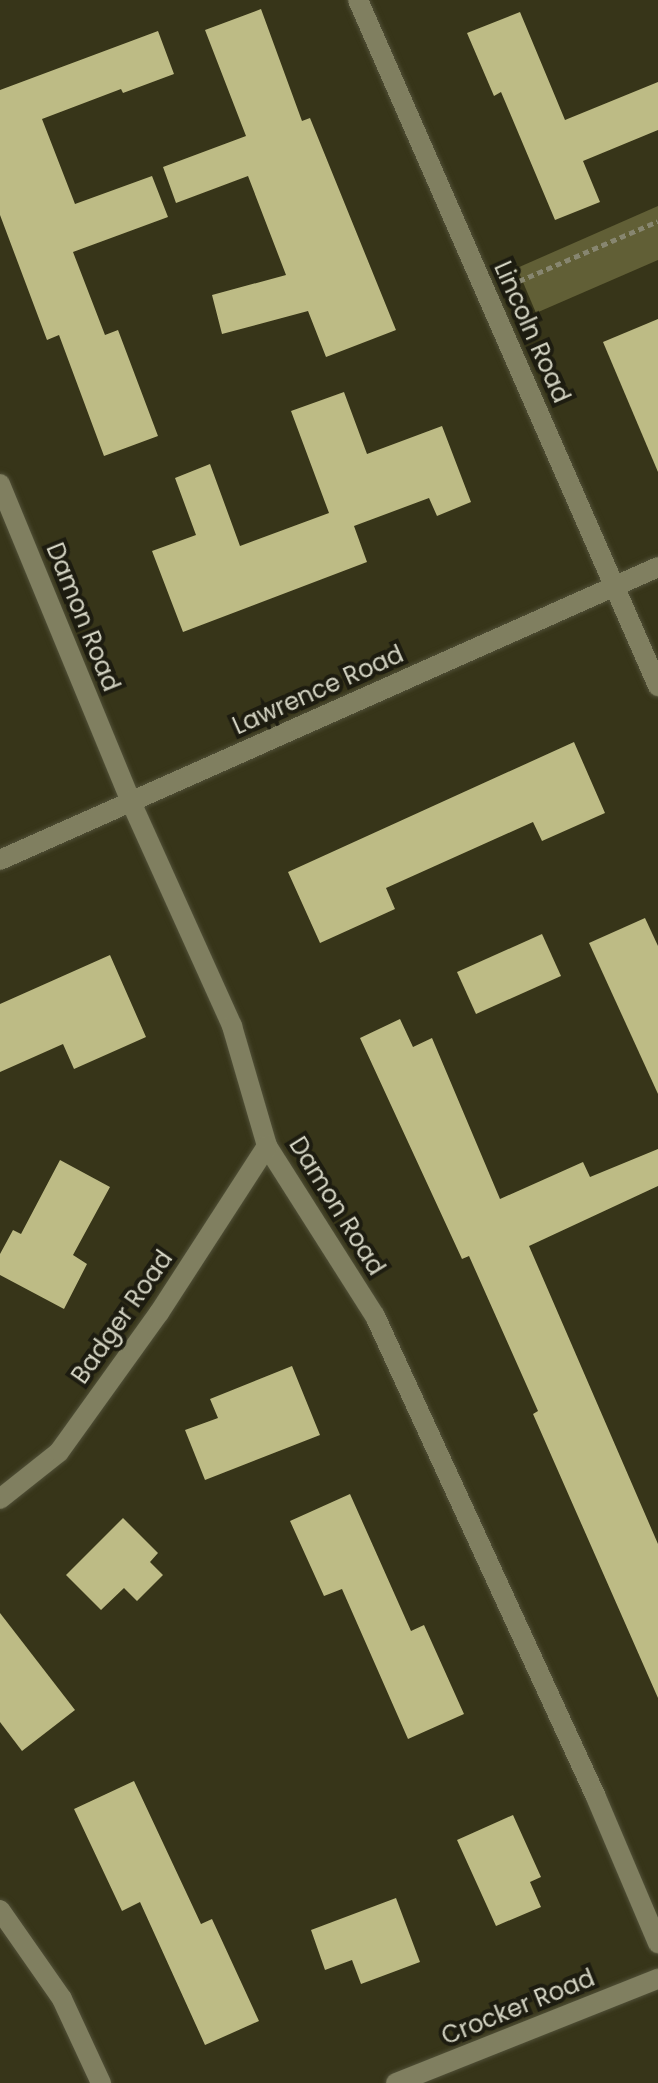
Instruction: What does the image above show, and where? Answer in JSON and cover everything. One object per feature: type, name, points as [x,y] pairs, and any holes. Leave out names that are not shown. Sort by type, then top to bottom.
[{"type":"street","name":"Lincoln Road","points":[[358,0],[658,686]]},
{"type":"street","name":"Damon Road","points":[[0,484],[131,802],[232,1026],[267,1146],[375,1316],[596,1797],[658,1943]]},
{"type":"street","name":"Lawrence Road","points":[[0,860],[658,567]]},
{"type":"street","name":"Badger Road","points":[[0,1499],[59,1452],[159,1313],[267,1146]]},
{"type":"street","points":[[0,1910],[62,1999],[101,2083]]},
{"type":"street","name":"Crocker Road","points":[[396,2083],[658,1979]]},
{"type":"path","points":[[487,295],[658,221]]},
{"type":"shaded area","points":[[658,206],[658,260],[536,313],[517,268]]},
{"type":"building","points":[[261,9],[302,121],[310,118],[396,330],[326,357],[308,311],[222,334],[212,295],[286,275],[248,176],[176,203],[163,167],[246,136],[205,30]]},
{"type":"building","points":[[520,12],[565,120],[658,82],[658,130],[583,161],[600,202],[555,220],[501,92],[494,96],[467,33]]},
{"type":"building","points":[[158,31],[174,74],[123,93],[121,89],[42,119],[75,204],[152,176],[168,217],[73,252],[105,335],[118,330],[158,436],[104,456],[59,335],[47,340],[0,215],[0,90]]},
{"type":"building","points":[[658,319],[658,472],[603,342]]},
{"type":"building","points":[[344,392],[367,454],[442,426],[471,502],[437,516],[429,498],[354,526],[367,562],[183,632],[152,551],[196,535],[175,478],[210,464],[240,546],[329,513],[291,411]]},
{"type":"building","points":[[574,742],[605,813],[542,841],[533,822],[386,888],[395,909],[320,943],[288,872]]},
{"type":"building","points":[[645,918],[658,946],[658,1094],[589,943]]},
{"type":"building","points":[[542,934],[561,976],[476,1014],[457,972]]},
{"type":"building","points":[[110,955],[146,1037],[74,1069],[63,1044],[0,1072],[0,1004]]},
{"type":"building","points":[[400,1019],[413,1047],[432,1038],[500,1199],[583,1162],[590,1177],[658,1149],[658,1186],[529,1246],[658,1544],[658,1698],[533,1414],[538,1411],[469,1256],[462,1259],[360,1038]]},
{"type":"building","points":[[60,1160],[110,1187],[73,1255],[87,1264],[64,1309],[0,1275],[0,1254],[13,1230],[21,1234]]},
{"type":"building","points":[[292,1366],[320,1435],[205,1480],[185,1430],[218,1418],[210,1399]]},
{"type":"building","points":[[350,1494],[411,1631],[424,1625],[464,1714],[408,1739],[342,1589],[324,1596],[290,1521]]},
{"type":"building","points":[[123,1518],[158,1553],[150,1562],[163,1575],[137,1601],[124,1588],[101,1610],[66,1575]]},
{"type":"building","points":[[0,1613],[75,1710],[22,1751],[0,1722]]},
{"type":"building","points":[[134,1781],[201,1924],[212,1919],[259,2021],[205,2045],[140,1902],[122,1911],[74,1809]]},
{"type":"building","points":[[513,1815],[541,1877],[530,1882],[541,1907],[496,1926],[457,1840]]},
{"type":"building","points":[[396,1898],[420,1962],[361,1984],[352,1960],[325,1970],[311,1930]]}]
